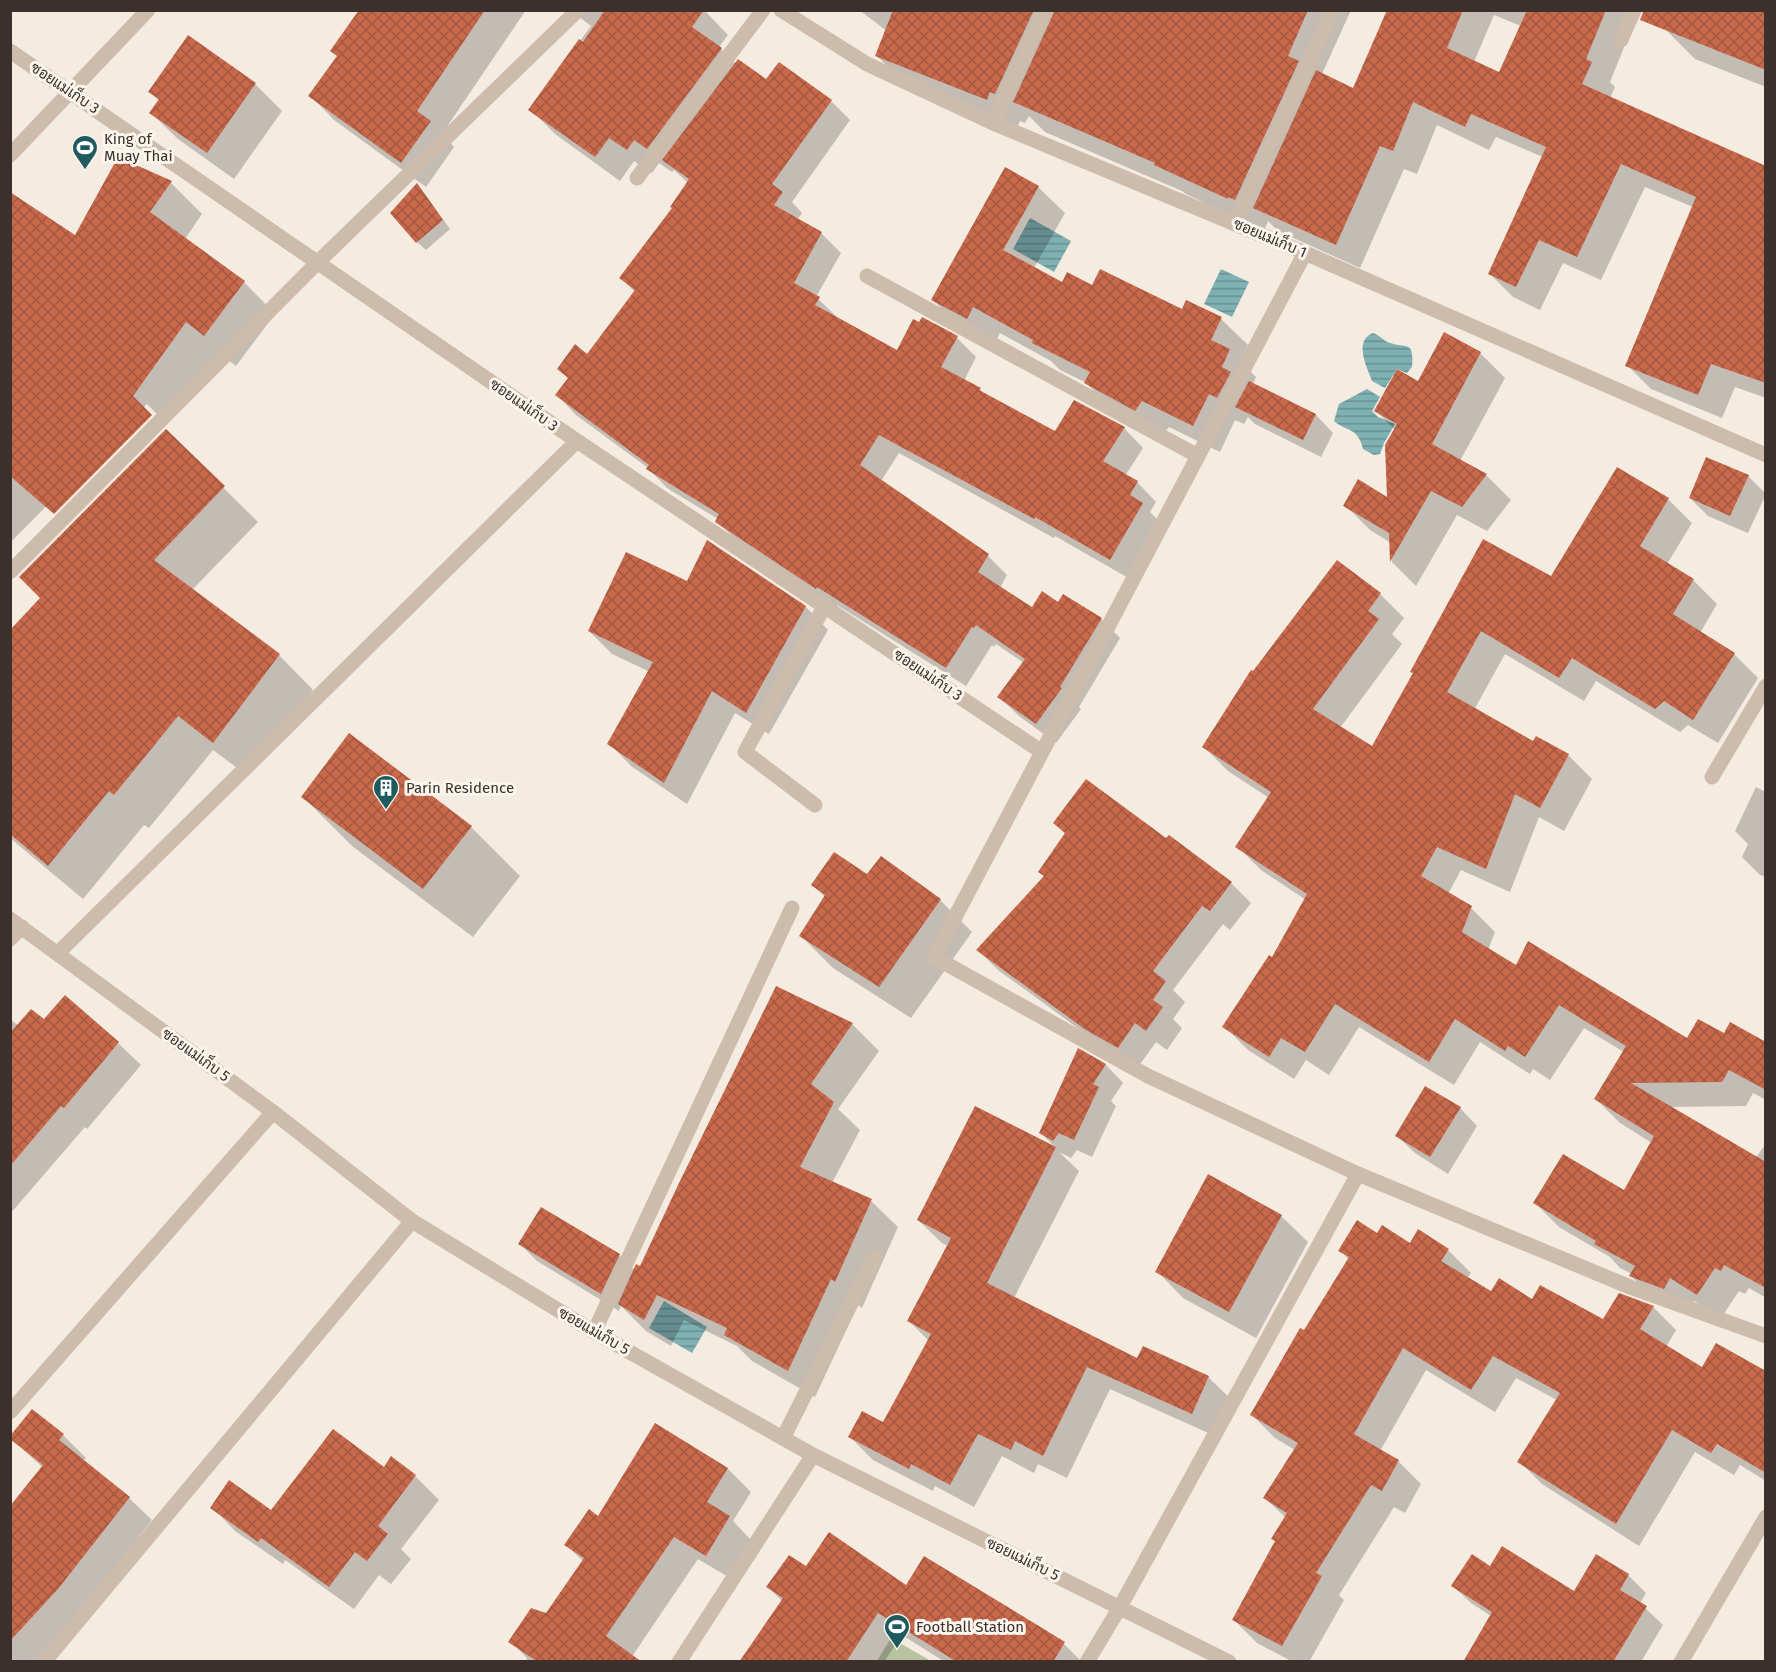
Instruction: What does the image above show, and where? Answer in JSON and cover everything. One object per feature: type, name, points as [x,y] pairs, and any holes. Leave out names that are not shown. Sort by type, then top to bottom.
[{"type":"street","points":[[10,155],[148,10]]},
{"type":"street","points":[[10,572],[318,262],[578,10]]},
{"type":"street","points":[[637,178],[763,10]]},
{"type":"street","name":"ซอยแม่เก็บ 1","points":[[781,10],[867,64],[993,123],[1235,223],[1766,454]]},
{"type":"street","points":[[993,123],[1045,10]]},
{"type":"street","points":[[1235,223],[1333,10]]},
{"type":"street","points":[[1622,40],[1634,10]]},
{"type":"street","name":"ซอยแม่เก็บ 3","points":[[10,51],[577,441],[1042,752]]},
{"type":"street","points":[[1305,253],[934,957],[1148,1076],[1358,1174],[1630,1287],[1766,1336]]},
{"type":"street","points":[[867,276],[1198,456]]},
{"type":"street","points":[[58,953],[577,441]]},
{"type":"street","points":[[814,805],[745,752],[825,606]]},
{"type":"street","points":[[1712,777],[1766,686]]},
{"type":"street","points":[[594,1332],[792,908]]},
{"type":"street","points":[[10,939],[16,923]]},
{"type":"street","name":"ซอยแม่เก็บ 5","points":[[16,923],[273,1112],[412,1221],[594,1332],[813,1455],[1229,1662]]},
{"type":"street","points":[[10,1412],[273,1112]]},
{"type":"street","points":[[1087,1662],[1120,1607],[1358,1174]]},
{"type":"street","points":[[44,1662],[412,1221]]},
{"type":"street","points":[[783,1438],[874,1258]]},
{"type":"street","points":[[679,1662],[813,1455]]},
{"type":"street","points":[[1680,1662],[1766,1517]]},
{"type":"green space","name":"Football Station","points":[[891,1638],[931,1661],[877,1661]]},
{"type":"water","points":[[1030,218],[1071,241],[1054,272],[1013,249]]},
{"type":"water","points":[[1221,269],[1249,282],[1232,317],[1204,304]]},
{"type":"water","points":[[1373,333],[1388,342],[1408,347],[1412,353],[1412,367],[1407,373],[1397,369],[1385,388],[1372,381],[1363,355],[1364,342]]},
{"type":"water","points":[[1367,389],[1380,397],[1372,411],[1378,417],[1395,424],[1380,454],[1374,455],[1363,449],[1355,433],[1334,421],[1339,404]]},
{"type":"water","points":[[664,1301],[707,1327],[692,1353],[649,1328]]},
{"type":"building","points":[[359,10],[485,10],[417,111],[431,121],[401,163],[308,96],[337,56],[330,51]]},
{"type":"building","points":[[605,10],[704,10],[692,27],[722,48],[647,149],[634,140],[627,150],[609,138],[595,157],[528,110],[579,39],[583,42]]},
{"type":"building","points":[[893,10],[1034,10],[995,94],[990,92],[987,100],[875,56]]},
{"type":"building","points":[[1055,10],[1308,10],[1288,56],[1299,61],[1235,200],[1228,197],[1228,199],[1154,165],[1155,163],[1013,102]]},
{"type":"building","points":[[1387,10],[1463,10],[1447,48],[1499,72],[1527,10],[1606,10],[1586,59],[1592,62],[1582,84],[1766,166],[1766,383],[1711,364],[1698,395],[1625,366],[1696,197],[1621,164],[1577,257],[1539,240],[1516,287],[1488,274],[1546,147],[1471,114],[1465,127],[1413,102],[1393,151],[1380,146],[1336,245],[1253,208],[1316,70],[1353,88]]},
{"type":"building","points":[[1644,10],[1766,10],[1766,70],[1640,20]]},
{"type":"building","points":[[188,35],[256,83],[207,153],[149,113],[159,99],[148,92]]},
{"type":"building","points":[[738,59],[766,79],[779,62],[832,100],[772,184],[783,192],[774,205],[822,232],[794,283],[820,297],[815,305],[897,350],[913,319],[919,322],[922,317],[958,336],[941,367],[1055,431],[1074,400],[1125,427],[1103,461],[1138,481],[1130,495],[1143,503],[1110,560],[1035,517],[1034,519],[879,435],[860,465],[989,554],[978,572],[1032,607],[1042,591],[1058,602],[1063,594],[1102,618],[1060,687],[1062,688],[1036,724],[997,697],[1025,659],[976,625],[972,627],[946,668],[817,587],[816,589],[715,522],[719,514],[646,469],[649,465],[555,395],[568,378],[557,369],[575,344],[587,354],[635,290],[619,278],[672,208],[670,207],[689,179],[662,160]]},
{"type":"building","points":[[118,157],[172,181],[150,212],[245,281],[204,336],[186,322],[133,396],[152,415],[54,514],[10,476],[10,192],[75,235]]},
{"type":"building","points":[[1005,167],[1039,186],[1003,250],[1062,282],[1067,272],[1092,285],[1100,269],[1182,309],[1186,300],[1222,317],[1211,340],[1230,349],[1222,367],[1231,372],[1217,398],[1209,394],[1193,426],[1142,401],[1135,411],[1084,383],[1090,372],[1032,343],[1033,340],[973,307],[967,319],[931,300]]},
{"type":"building","points":[[417,183],[443,220],[416,243],[390,213]]},
{"type":"building","points":[[1444,332],[1481,352],[1432,444],[1487,474],[1462,507],[1431,491],[1390,562],[1389,533],[1343,506],[1358,479],[1387,497],[1385,445],[1397,424],[1374,411],[1397,369],[1418,381]]},
{"type":"building","points":[[1249,381],[1316,414],[1303,440],[1235,407]]},
{"type":"building","points":[[166,429],[225,486],[154,560],[280,654],[213,743],[178,716],[114,795],[109,791],[48,866],[10,834],[10,630],[40,598],[19,577]]},
{"type":"building","points":[[1706,457],[1749,475],[1730,516],[1689,498]]},
{"type":"building","points":[[1617,467],[1669,498],[1640,546],[1694,579],[1673,614],[1735,653],[1693,720],[1664,701],[1655,709],[1572,658],[1559,678],[1481,631],[1447,692],[1533,741],[1536,736],[1569,754],[1540,808],[1515,794],[1486,869],[1437,847],[1421,876],[1472,906],[1462,932],[1516,965],[1528,941],[1687,1038],[1698,1019],[1724,1033],[1730,1022],[1766,1042],[1766,1090],[1729,1070],[1722,1082],[1631,1083],[1766,1162],[1766,1288],[1724,1265],[1721,1271],[1715,1268],[1697,1295],[1670,1278],[1664,1289],[1629,1276],[1635,1266],[1594,1244],[1596,1241],[1533,1203],[1563,1154],[1624,1190],[1654,1136],[1594,1099],[1626,1046],[1559,1005],[1525,1057],[1508,1046],[1505,1051],[1455,1019],[1429,1062],[1335,1004],[1305,1052],[1281,1038],[1269,1057],[1222,1027],[1269,955],[1272,957],[1307,894],[1235,847],[1271,792],[1202,747],[1251,670],[1253,671],[1337,560],[1381,593],[1368,611],[1379,619],[1313,709],[1372,746],[1483,539],[1551,576]]},
{"type":"building","points":[[707,540],[806,606],[746,713],[712,691],[664,783],[607,744],[653,662],[588,631],[626,552],[687,581]]},
{"type":"building","name":"Parin Residence","points":[[349,733],[472,826],[423,889],[301,797]]},
{"type":"building","points":[[1086,779],[1166,838],[1169,835],[1232,882],[1210,911],[1202,906],[1153,971],[1166,981],[1153,1000],[1163,1007],[1146,1031],[1135,1023],[1118,1048],[1086,1030],[976,950],[1044,876],[1038,872],[1065,833],[1053,823]]},
{"type":"building","points":[[834,852],[867,874],[881,856],[941,899],[879,987],[799,936],[825,895],[811,885]]},
{"type":"building","points":[[776,986],[853,1023],[811,1084],[834,1102],[800,1167],[872,1199],[835,1282],[831,1279],[788,1371],[724,1335],[727,1328],[657,1295],[644,1320],[618,1304],[636,1264],[640,1266]]},
{"type":"building","points":[[65,995],[119,1042],[64,1108],[61,1106],[10,1166],[10,1033],[31,1009],[44,1019]]},
{"type":"building","points":[[1078,1048],[1106,1064],[1093,1084],[1099,1087],[1074,1140],[1059,1133],[1053,1141],[1039,1133]]},
{"type":"building","points":[[1425,1086],[1461,1107],[1430,1157],[1395,1136]]},
{"type":"building","points":[[975,1106],[1056,1147],[987,1283],[1137,1358],[1143,1346],[1209,1376],[1192,1414],[1087,1367],[1043,1456],[1015,1441],[1011,1450],[978,1434],[950,1485],[911,1464],[909,1469],[848,1437],[862,1411],[883,1422],[931,1334],[907,1321],[951,1238],[917,1220]]},
{"type":"building","points":[[1208,1174],[1282,1215],[1229,1312],[1155,1272]]},
{"type":"building","points":[[541,1207],[620,1254],[601,1294],[518,1244]]},
{"type":"building","points":[[1357,1220],[1377,1233],[1382,1225],[1410,1243],[1418,1229],[1449,1249],[1441,1261],[1491,1291],[1499,1278],[1532,1299],[1540,1285],[1603,1319],[1619,1293],[1654,1306],[1640,1329],[1702,1367],[1716,1343],[1766,1371],[1766,1473],[1717,1444],[1711,1453],[1672,1430],[1616,1524],[1517,1462],[1560,1393],[1493,1356],[1471,1390],[1403,1348],[1354,1434],[1399,1460],[1382,1491],[1371,1485],[1316,1573],[1322,1576],[1282,1646],[1232,1620],[1275,1541],[1271,1539],[1287,1513],[1263,1498],[1298,1443],[1250,1415],[1300,1328],[1304,1330],[1349,1257],[1338,1251]]},
{"type":"building","points":[[32,1409],[64,1434],[59,1440],[130,1497],[58,1589],[10,1641],[10,1506],[43,1465],[10,1439],[10,1436]]},
{"type":"building","points":[[655,1423],[728,1468],[707,1502],[730,1516],[706,1556],[674,1537],[606,1636],[642,1662],[538,1662],[508,1642],[531,1608],[546,1613],[584,1558],[564,1545],[589,1509],[598,1516]]},
{"type":"building","points":[[333,1429],[384,1467],[391,1456],[416,1475],[378,1526],[388,1534],[367,1561],[355,1552],[329,1587],[261,1538],[258,1542],[210,1508],[229,1480],[271,1510]]},
{"type":"building","points":[[829,1532],[906,1585],[924,1556],[1065,1642],[1053,1662],[957,1662],[878,1613],[846,1662],[739,1662],[783,1598],[766,1587],[789,1555],[806,1566]]},
{"type":"building","points":[[1502,1546],[1574,1591],[1596,1554],[1629,1574],[1620,1590],[1647,1606],[1613,1662],[1463,1662],[1492,1612],[1451,1586],[1472,1554],[1490,1566]]},
{"type":"place","name":"King of Muay Thai","points":[[85,171]]},
{"type":"place","name":"Parin Residence","points":[[386,811]]},
{"type":"place","name":"Football Station","points":[[897,1650]]}]
